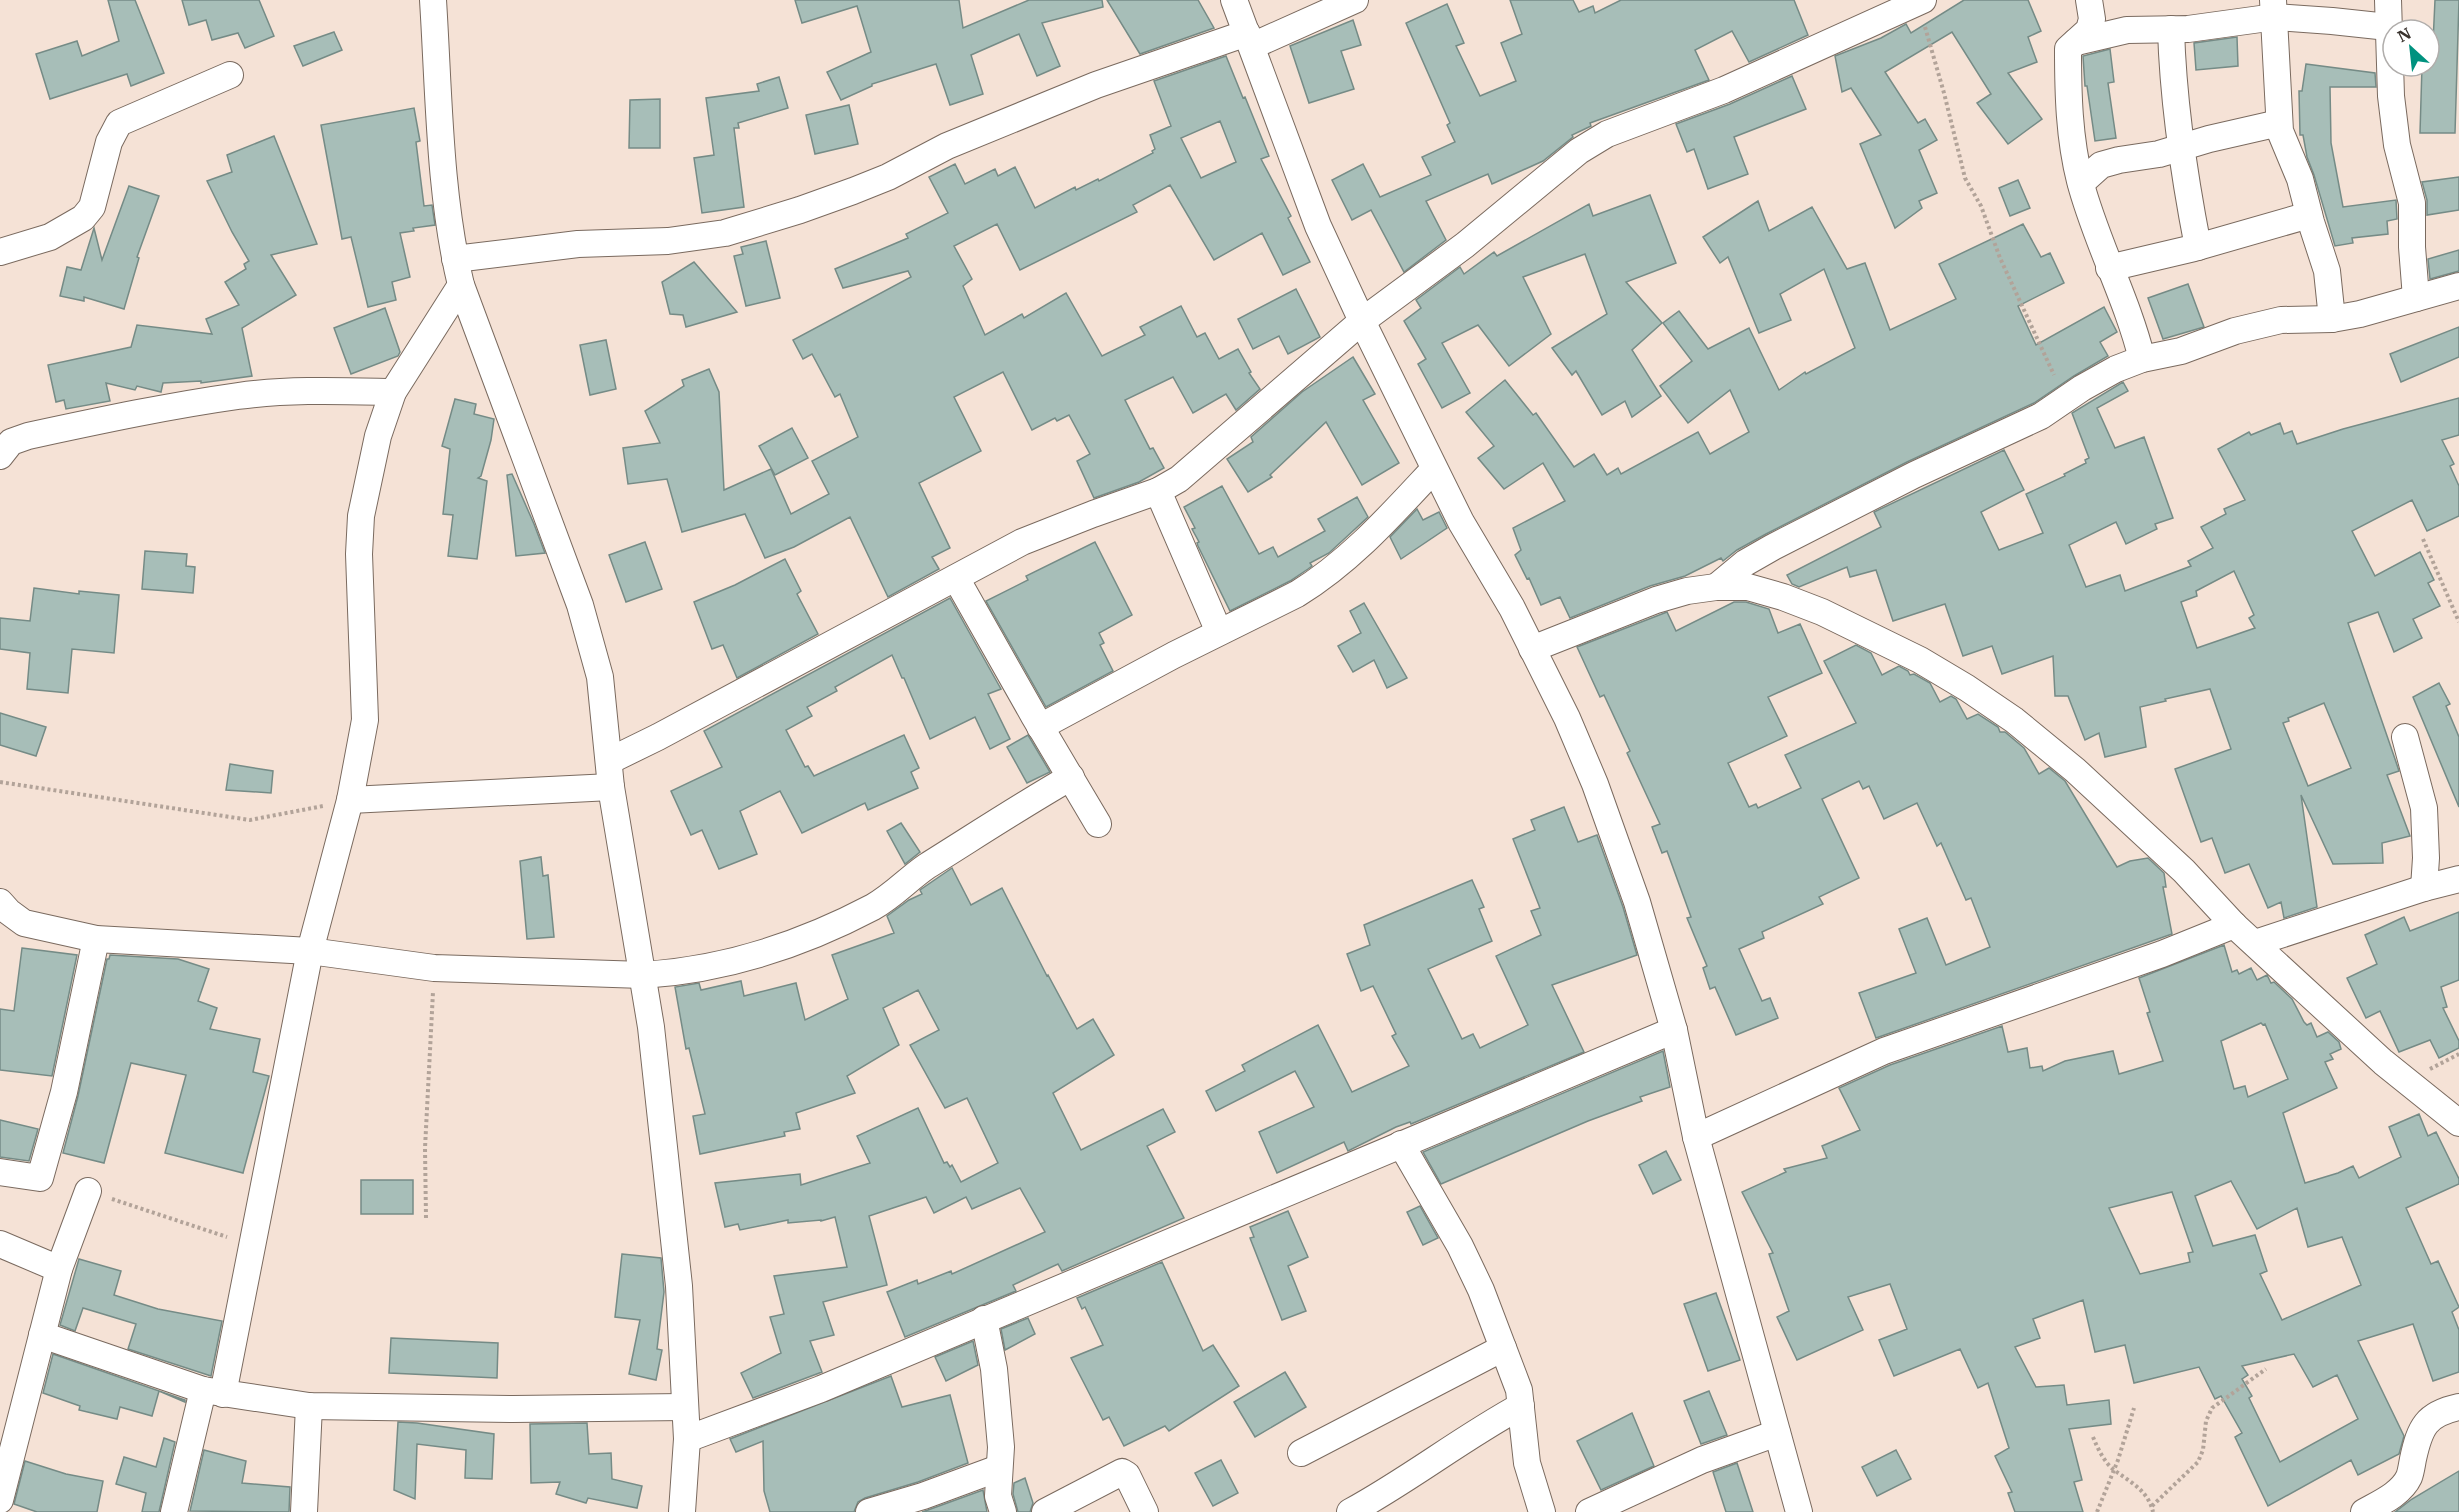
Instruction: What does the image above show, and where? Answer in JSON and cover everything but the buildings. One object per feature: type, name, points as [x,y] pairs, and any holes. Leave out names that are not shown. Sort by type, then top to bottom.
[{"type":"street","points":[[433,0],[440,129],[455,259],[461,285],[580,605],[600,678],[611,787],[651,1027],[679,1286],[687,1439],[682,1512]]},
{"type":"street","points":[[1234,0],[1318,226],[1434,469],[1461,522],[1512,609],[1567,718],[1595,784],[1636,902],[1674,1030],[1696,1137],[1798,1512]]},
{"type":"street","points":[[455,259],[578,244],[668,241],[724,233],[853,191],[888,177],[947,146],[1096,85],[1249,40],[1355,0]]},
{"type":"street","points":[[2089,0],[2091,25],[2085,35],[2068,49],[2072,146],[2081,183],[2109,268],[2136,334],[2142,359]]},
{"type":"street","points":[[2388,0],[2388,18]]},
{"type":"street","points":[[609,761],[1022,542],[1158,491],[1179,479],[1362,321],[1465,245],[1579,151],[1607,134],[1724,90],[1921,1]]},
{"type":"street","points":[[2076,42],[2127,30],[2171,29],[2274,9],[2332,21],[2381,26]]},
{"type":"street","points":[[2274,9],[2279,123],[2283,140],[2300,179],[2327,271],[2332,319]]},
{"type":"street","points":[[2171,29],[2172,71],[2180,148],[2198,247]]},
{"type":"street","points":[[0,252],[50,237],[83,218],[92,207],[109,142],[119,123],[230,75]]},
{"type":"street","points":[[2391,78],[2393,122],[2412,203],[2412,247],[2416,298]]},
{"type":"street","points":[[2081,183],[2101,165],[2279,123]]},
{"type":"street","points":[[2109,268],[2198,247],[2309,215]]},
{"type":"street","points":[[174,1512],[213,1392],[253,1246],[310,951],[350,800],[365,720],[359,554],[361,516],[378,436],[393,392],[461,285]]},
{"type":"street","points":[[1716,587],[1745,563],[1773,547],[1914,475],[2008,433],[2065,401],[2100,377],[2142,359],[2181,351],[2235,331],[2281,320],[2332,319],[2360,314],[2459,286]]},
{"type":"street","points":[[0,456],[11,442],[28,436],[160,409],[262,394],[305,391],[393,392]]},
{"type":"street","points":[[1040,727],[1322,579],[1378,528],[1434,469]]},
{"type":"street","points":[[1158,491],[1219,632]]},
{"type":"street","points":[[956,578],[1098,824]]},
{"type":"street","points":[[1532,650],[1656,600],[1687,591],[1716,587],[1748,587],[1822,612],[1920,660],[2014,720],[2075,770],[2184,871],[2234,925],[2383,1062],[2459,1123]]},
{"type":"street","points":[[2404,737],[2424,808],[2426,858],[2424,888]]},
{"type":"street","points":[[0,902],[24,923],[96,939],[310,951],[434,968],[643,975],[700,970],[779,947],[851,917],[898,891],[925,868],[1071,777]]},
{"type":"street","points":[[350,800],[611,787]]},
{"type":"street","points":[[2255,943],[2424,888],[2459,879]]},
{"type":"street","points":[[1696,1137],[1884,1051],[2162,954],[2234,925]]},
{"type":"street","points":[[0,1172],[40,1178],[64,1092],[96,939]]},
{"type":"street","points":[[687,1439],[820,1389],[1674,1030]]},
{"type":"street","points":[[1401,1144],[1460,1246],[1481,1290],[1519,1390],[1527,1463],[1542,1512]]},
{"type":"street","points":[[0,1500],[59,1269],[88,1191]]},
{"type":"street","points":[[0,1244],[59,1269]]},
{"type":"street","points":[[984,1319],[994,1369],[1001,1447],[998,1496],[1003,1512]]},
{"type":"street","points":[[42,1335],[213,1392],[309,1406],[513,1409],[684,1407]]},
{"type":"street","points":[[1301,1453],[1503,1348]]},
{"type":"street","points":[[304,1512],[309,1406]]},
{"type":"street","points":[[1350,1512],[1374,1499],[1464,1438],[1521,1406]]},
{"type":"street","points":[[2364,1512],[2398,1492],[2409,1477],[2421,1431],[2428,1420],[2444,1410],[2459,1407]]},
{"type":"street","points":[[1589,1512],[1702,1460],[1777,1433]]},
{"type":"street","points":[[869,1512],[923,1496],[999,1468]]},
{"type":"street","points":[[1045,1512],[1122,1472],[1127,1475],[1145,1512]]},
{"type":"path","points":[[1921,1],[1965,178],[1981,206],[2000,258],[2065,401]]},
{"type":"path","points":[[2423,540],[2459,622]]},
{"type":"path","points":[[0,782],[250,820],[350,800]]},
{"type":"path","points":[[426,1218],[425,1148],[434,968]]},
{"type":"path","points":[[88,1191],[151,1214],[253,1246]]},
{"type":"path","points":[[2152,1506],[2198,1462],[2203,1450],[2206,1421],[2212,1408],[2266,1369]]},
{"type":"path","points":[[2097,1512],[2115,1470],[2134,1408]]},
{"type":"path","points":[[2093,1437],[2103,1457],[2115,1470],[2138,1487],[2152,1506],[2153,1512]]}]
